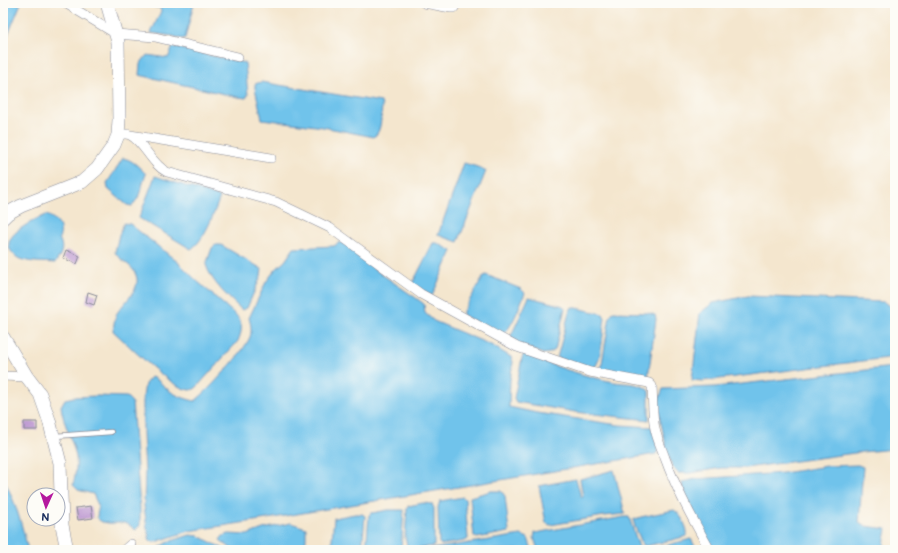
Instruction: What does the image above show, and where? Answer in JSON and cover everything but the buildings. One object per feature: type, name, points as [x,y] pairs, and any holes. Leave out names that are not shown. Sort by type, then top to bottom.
[{"type":"main road","points":[[3,218],[8,213],[21,206],[72,186],[90,176],[123,135],[120,120],[116,34],[107,3]]},
{"type":"main road","points":[[3,337],[27,377],[40,394],[53,437],[60,463],[62,525],[66,550]]},
{"type":"street","points":[[65,3],[116,34],[155,37],[238,57]]},
{"type":"street","points":[[424,3],[451,8],[454,8],[457,3]]},
{"type":"street","points":[[123,135],[271,158]]},
{"type":"street","points":[[123,135],[135,138],[162,169],[276,202],[330,228],[421,294],[517,347],[590,372],[649,383],[652,386],[655,430],[661,448],[689,514],[710,550]]},
{"type":"street","points":[[3,376],[27,377]]},
{"type":"lane","points":[[53,437],[111,432]]},
{"type":"water","points":[[3,3],[21,3],[7,37],[3,40]]},
{"type":"water","points":[[154,3],[194,3],[185,38],[182,39],[173,36],[151,33],[161,11],[160,8],[154,7]]},
{"type":"water","points":[[173,47],[245,63],[248,95],[246,98],[139,75],[140,64],[147,55],[168,58]]},
{"type":"water","points":[[261,82],[381,102],[380,127],[374,137],[323,127],[262,119],[255,88],[255,84]]},
{"type":"water","points":[[123,158],[133,162],[146,174],[138,198],[132,206],[127,205],[108,189],[107,183]]},
{"type":"water","points":[[464,163],[486,171],[458,242],[438,235]]},
{"type":"water","points":[[155,176],[220,197],[205,233],[191,249],[139,218]]},
{"type":"water","points":[[46,215],[53,218],[60,227],[59,238],[62,248],[61,254],[55,263],[38,262],[18,258],[11,251],[9,245],[10,239],[27,224]]},
{"type":"water","points":[[124,223],[130,224],[179,263],[240,320],[241,329],[238,341],[194,389],[190,390],[182,388],[172,382],[150,365],[113,331],[116,315],[134,291],[137,281],[136,275],[132,268],[115,252],[119,235]]},
{"type":"water","points":[[340,242],[345,244],[377,271],[424,304],[425,313],[434,321],[491,345],[511,357],[513,362],[510,380],[509,407],[537,413],[619,425],[652,427],[658,450],[656,454],[189,531],[155,542],[150,541],[144,506],[145,472],[143,397],[145,384],[151,377],[176,395],[195,401],[226,370],[241,352],[250,337],[251,325],[249,318],[266,282],[275,270],[285,261],[294,248],[334,246]]},
{"type":"water","points":[[433,243],[437,243],[452,251],[432,296],[412,284]]},
{"type":"water","points":[[215,245],[221,245],[262,269],[261,276],[247,308],[242,310],[212,278],[206,265],[212,248]]},
{"type":"water","points":[[486,275],[521,289],[525,293],[509,328],[501,335],[463,315],[463,311]]},
{"type":"water","points":[[748,296],[884,302],[893,309],[895,357],[703,381],[692,380],[700,313],[713,303]]},
{"type":"water","points":[[529,297],[563,306],[565,308],[555,350],[550,353],[543,354],[509,340]]},
{"type":"water","points":[[572,307],[603,314],[605,318],[599,359],[594,368],[557,358]]},
{"type":"water","points":[[613,312],[648,313],[655,315],[656,319],[648,377],[643,380],[605,373],[601,369],[610,316]]},
{"type":"water","points":[[524,354],[580,374],[614,382],[633,384],[646,388],[649,391],[649,420],[575,412],[516,402],[514,398]]},
{"type":"water","points":[[895,367],[895,449],[745,468],[721,468],[690,473],[678,473],[673,467],[668,455],[660,418],[658,401],[663,389],[715,387]]},
{"type":"water","points":[[97,396],[127,397],[132,402],[140,508],[140,525],[136,530],[125,523],[106,523],[97,518],[98,505],[93,494],[78,490],[73,485],[76,457],[61,406],[65,399]]},
{"type":"water","points":[[858,465],[863,467],[859,523],[865,526],[887,529],[883,550],[713,550],[683,490],[682,482],[696,479],[783,473],[827,466]]},
{"type":"water","points":[[614,470],[625,514],[550,525],[546,523],[539,486],[576,479],[581,497],[583,497],[580,479]]},
{"type":"water","points":[[3,478],[18,513],[28,550],[3,550]]},
{"type":"water","points":[[491,491],[501,491],[505,496],[509,532],[477,538],[474,536],[470,497]]},
{"type":"water","points":[[463,497],[465,499],[468,539],[465,541],[441,545],[439,543],[438,507],[440,501]]},
{"type":"water","points":[[423,503],[432,504],[434,508],[434,546],[412,549],[407,546],[405,537],[407,509],[408,506]]},
{"type":"water","points":[[388,510],[404,510],[401,550],[366,550],[369,515]]},
{"type":"water","points":[[674,510],[684,522],[687,536],[646,546],[643,545],[633,520]]},
{"type":"water","points":[[362,514],[365,516],[362,550],[331,550],[334,518]]},
{"type":"water","points":[[629,517],[639,547],[642,550],[538,550],[534,538],[535,533]]},
{"type":"water","points":[[291,523],[306,528],[304,550],[233,550],[220,540],[223,536],[229,534],[247,535],[263,529]]},
{"type":"water","points":[[190,535],[199,536],[226,550],[160,550],[159,548],[168,542]]},
{"type":"water","points":[[521,535],[528,538],[532,550],[425,550]]},
{"type":"water","points":[[691,539],[697,550],[648,550]]}]
